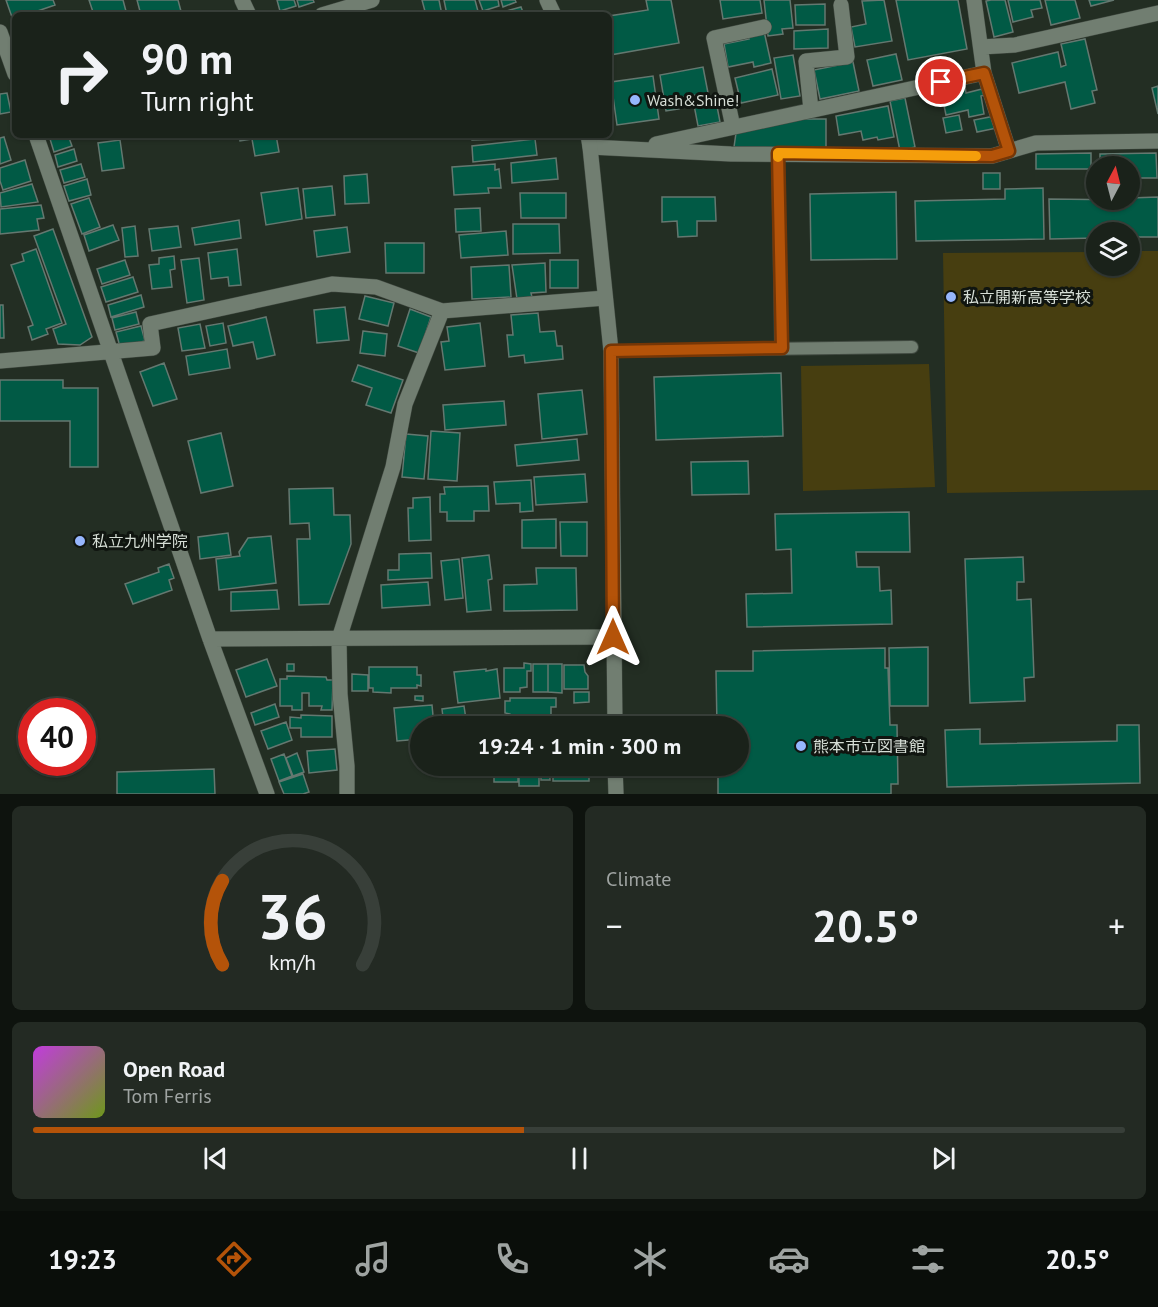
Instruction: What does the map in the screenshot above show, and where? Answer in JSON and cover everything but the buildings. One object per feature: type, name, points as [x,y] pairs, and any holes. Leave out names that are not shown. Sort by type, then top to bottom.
[{"type":"street","points":[[332,12],[372,0]]},
{"type":"street","points":[[974,0],[984,73],[1009,151]]},
{"type":"street","points":[[811,110],[806,61],[847,57],[842,4]]},
{"type":"street","points":[[981,47],[1015,45],[1158,13]]},
{"type":"street","points":[[733,127],[714,38],[764,27]]},
{"type":"street","points":[[0,32],[12,66]]},
{"type":"street","points":[[635,149],[984,73]]},
{"type":"street","points":[[37,138],[210,639],[267,794]]},
{"type":"street","points":[[615,716],[611,351],[589,141],[635,149],[731,154],[992,156],[1036,143],[1158,141]]},
{"type":"street","points":[[0,360],[153,348],[150,324],[332,284],[376,287],[442,311],[605,298]]},
{"type":"street","points":[[347,794],[347,766],[340,694],[339,639],[393,468],[405,404],[442,311]]},
{"type":"street","points":[[210,639],[613,637]]},
{"type":"street","points":[[615,776],[616,794]]},
{"type":"lane","points":[[778,153],[782,348]]},
{"type":"lane","points":[[611,351],[912,347]]},
{"type":"shaded area","points":[[1140,251],[1158,251],[1158,490],[947,493],[943,253],[1086,252],[1086,276],[1140,276]]},
{"type":"shaded area","points":[[929,364],[935,487],[803,491],[801,366]]},
{"type":"slow traffic","points":[[778,157],[778,153],[976,156]]},
{"type":"place","name":"Wash&Shine!","points":[[635,100]]},
{"type":"place","name":"私立開新高等学校","points":[[951,297]]},
{"type":"place","name":"私立九州学院","points":[[80,541]]},
{"type":"place","name":"熊本市立図書館","points":[[801,746]]},
{"type":"route","points":[[613,637],[611,351],[782,348],[778,153],[992,156],[1009,151],[984,73],[941,82]]}]
